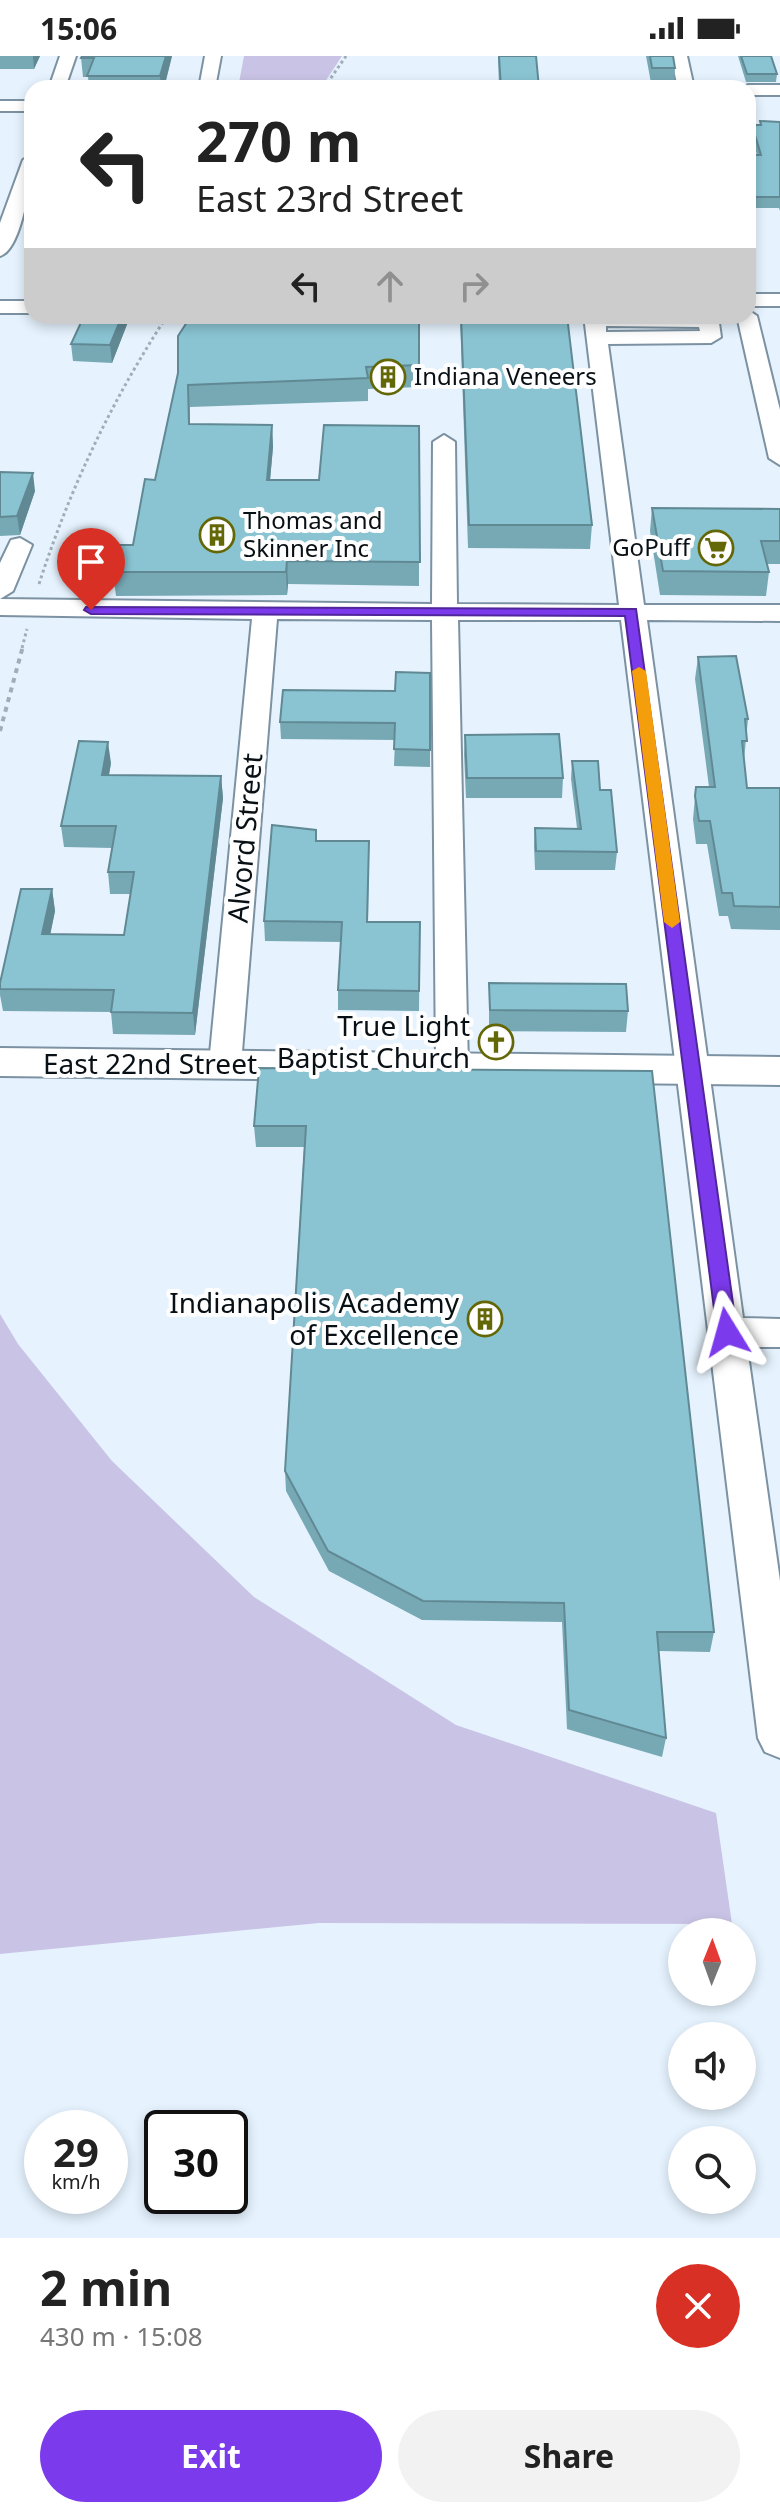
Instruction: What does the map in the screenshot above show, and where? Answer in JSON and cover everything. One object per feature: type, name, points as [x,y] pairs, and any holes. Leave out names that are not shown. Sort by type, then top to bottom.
[{"type":"main road","name":"East 22nd Street","points":[[0,1062],[780,1071]]},
{"type":"street","points":[[60,80],[68,56]]},
{"type":"street","points":[[208,80],[213,56]]},
{"type":"street","points":[[679,56],[684,80]]},
{"type":"street","points":[[756,90],[780,90]]},
{"type":"street","points":[[0,106],[24,106]]},
{"type":"street","points":[[0,250],[24,182]]},
{"type":"street","points":[[756,300],[780,300]]},
{"type":"street","points":[[0,307],[24,307]]},
{"type":"street","points":[[749,324],[780,458]]},
{"type":"street","points":[[600,339],[631,612],[691,1070],[727,1332],[771,1598],[780,1738]]},
{"type":"street","points":[[444,442],[452,1067]]},
{"type":"street","points":[[0,591],[20,545]]},
{"type":"street","points":[[0,607],[265,612],[780,613]]},
{"type":"street","name":"Alvord Street","points":[[225,1064],[265,612]]},
{"type":"street","points":[[727,1332],[780,1333]]},
{"type":"path","points":[[330,80],[346,56]]},
{"type":"path","points":[[38,587],[58,522],[98,428],[162,324]]},
{"type":"path","points":[[0,731],[30,616]]},
{"type":"shaded area","points":[[244,56],[342,56],[326,80],[240,80]]},
{"type":"shaded area","points":[[0,1314],[18,1344],[112,1461],[254,1597],[456,1725],[716,1813],[731,1918],[668,1918],[668,1924],[319,1923],[0,1954]]},
{"type":"building","points":[[82,56],[166,56],[160,76],[87,76],[94,58]]},
{"type":"building","points":[[499,56],[536,56],[538,80],[500,80]]},
{"type":"building","points":[[650,56],[673,56],[675,68],[652,68]]},
{"type":"building","points":[[741,56],[771,56],[777,74],[747,74]]},
{"type":"building","points":[[760,121],[780,122],[780,197],[756,197],[756,155],[761,155],[756,125],[761,125]]},
{"type":"building","points":[[80,324],[119,324],[110,345],[71,344]]},
{"type":"building","points":[[186,324],[419,324],[419,365],[366,367],[368,378],[188,385],[189,424],[272,425],[267,480],[319,480],[324,425],[419,426],[420,562],[287,561],[286,572],[113,572],[120,545],[133,545],[145,479],[155,480],[178,373],[178,336]]},
{"type":"building","points":[[461,324],[568,324],[592,525],[469,525]]},
{"type":"building","points":[[0,472],[33,473],[17,516],[0,517]]},
{"type":"building","points":[[652,508],[780,509],[780,541],[761,541],[769,572],[663,571]]},
{"type":"building","points":[[736,656],[748,719],[745,719],[747,741],[742,741],[747,788],[780,788],[780,907],[734,906],[732,893],[722,893],[710,821],[699,821],[696,787],[715,787],[698,657]]},
{"type":"building","points":[[396,672],[430,673],[430,750],[394,749],[395,723],[280,722],[283,690],[395,691]]},
{"type":"building","points":[[559,734],[563,778],[467,778],[465,735]]},
{"type":"building","points":[[79,741],[108,742],[102,775],[221,776],[193,1013],[111,1012],[114,990],[0,989],[21,889],[52,889],[42,934],[124,935],[134,872],[108,872],[116,826],[61,826]]},
{"type":"building","points":[[572,761],[598,761],[600,790],[611,790],[617,852],[536,851],[535,828],[581,829]]},
{"type":"building","points":[[272,825],[316,830],[316,841],[369,841],[367,922],[420,922],[419,991],[338,990],[342,922],[264,921]]},
{"type":"building","points":[[489,983],[626,984],[628,1011],[490,1010]]},
{"type":"building","name":"Indianapolis Academy of Excellence","points":[[259,1068],[652,1071],[714,1632],[657,1632],[666,1738],[569,1710],[564,1603],[423,1601],[328,1551],[285,1471],[306,1126],[254,1126]]},
{"type":"slow traffic","points":[[639,671],[672,922]]},
{"type":"place","name":"Indiana Veneers","points":[[388,377]]},
{"type":"place","name":"Thomas and Skinner Inc","points":[[217,535]]},
{"type":"place","name":"GoPuff","points":[[716,548]]},
{"type":"place","name":"True Light Baptist Church","points":[[496,1042]]},
{"type":"place","name":"Indianapolis Academy of Excellence","points":[[485,1319]]},
{"type":"route","points":[[91,610],[631,612],[727,1332]]}]
